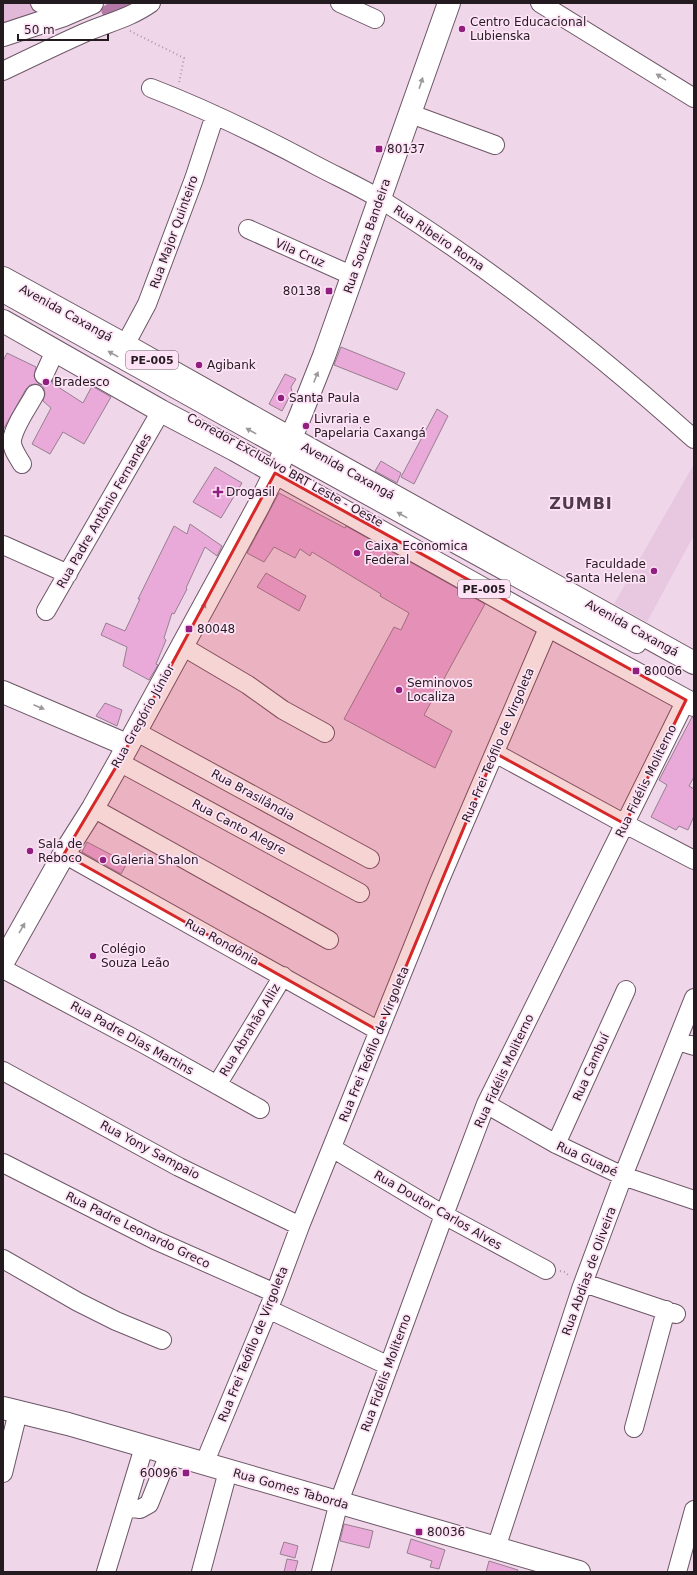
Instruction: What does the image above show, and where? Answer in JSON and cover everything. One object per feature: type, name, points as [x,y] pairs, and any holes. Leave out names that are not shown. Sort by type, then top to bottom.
[{"type":"main road","points":[[3,35],[64,15],[92,3]]},
{"type":"main road","name":"Rua Souza Bandeira","points":[[282,457],[324,356],[379,199],[411,114],[434,42],[449,3]]},
{"type":"main road","name":"Avenida Caxangá","points":[[6,285],[125,345],[282,457],[549,626],[691,700]]},
{"type":"main road","name":"Avenida Caxangá","points":[[3,321],[161,411],[282,457],[694,663]]},
{"type":"main road","name":"Rua Gregório Júnior","points":[[3,962],[64,854],[93,808],[182,646],[282,457]]},
{"type":"main road","points":[[3,692],[127,746]]},
{"type":"main road","name":"Rua Gomes Taborda","points":[[11,1410],[68,1424],[579,1572]]},
{"type":"street","points":[[40,3],[64,15]]},
{"type":"street","points":[[3,72],[86,32],[118,22],[140,11],[151,3]]},
{"type":"street","points":[[340,3],[375,19]]},
{"type":"street","points":[[540,3],[694,98]]},
{"type":"street","name":"Rua Ribeiro Roma","points":[[151,88],[216,115],[379,199],[505,283],[635,387],[694,439]]},
{"type":"street","points":[[411,114],[496,145]]},
{"type":"street","name":"Rua Major Quinteiro","points":[[125,345],[147,304],[194,179],[216,115]]},
{"type":"street","name":"Vila Cruz","points":[[248,229],[353,276]]},
{"type":"street","name":"Corredor Exclusivo BRT Leste - Oeste","points":[[6,285],[64,327],[691,700]]},
{"type":"street","name":"Corredor Exclusivo BRT Leste - Oeste","points":[[3,312],[282,457],[694,675]]},
{"type":"street","points":[[44,375],[55,351]]},
{"type":"street","points":[[22,464],[15,453],[12,441],[18,424],[35,394]]},
{"type":"street","name":"Rua Padre Antônio Fernandes","points":[[46,611],[161,411]]},
{"type":"street","points":[[3,545],[68,574]]},
{"type":"street","name":"Rua Frei Teófilo de Virgoleta","points":[[204,1464],[272,1301],[300,1226],[439,882],[549,626]]},
{"type":"street","points":[[182,646],[248,685],[282,710],[325,733]]},
{"type":"street","name":"Rua Fidélis Moliterno","points":[[321,1572],[339,1502],[486,1104],[625,824],[691,700]]},
{"type":"street","name":"Rua Brasilândia","points":[[127,746],[370,859]]},
{"type":"street","name":"Rua Canto Alegre","points":[[127,746],[360,893]]},
{"type":"street","points":[[495,753],[694,860]]},
{"type":"street","points":[[93,808],[329,940]]},
{"type":"street","name":"Rua Rondônia","points":[[64,854],[379,1031]]},
{"type":"street","name":"Rua Padre Dias Martins","points":[[3,968],[260,1109]]},
{"type":"street","name":"Rua Abrahão Alliz","points":[[217,1085],[282,976]]},
{"type":"street","name":"Rua Cambuí","points":[[556,1144],[626,990]]},
{"type":"street","name":"Rua Abdias de Oliveira","points":[[496,1548],[583,1286],[623,1176],[686,1043],[694,998]]},
{"type":"street","name":"Rua Yony Sampaio","points":[[3,1071],[179,1167],[300,1226]]},
{"type":"street","name":"Rua Guapé","points":[[486,1104],[556,1144],[623,1176],[694,1200]]},
{"type":"street","name":"Rua Doutor Carlos Alves","points":[[332,1148],[444,1215],[546,1270]]},
{"type":"street","name":"Rua Padre Leonardo Greco","points":[[3,1163],[272,1301],[389,1366]]},
{"type":"street","points":[[3,1259],[78,1302],[116,1321],[162,1340]]},
{"type":"street","points":[[583,1286],[672,1312],[634,1428]]},
{"type":"street","points":[[3,1473],[11,1410]]},
{"type":"street","points":[[106,1572],[144,1447]]},
{"type":"street","points":[[126,1507],[140,1508],[149,1504],[169,1454]]},
{"type":"street","points":[[201,1572],[228,1471]]},
{"type":"street","points":[[677,1572],[694,1510]]},
{"type":"path","points":[[118,22],[137,35],[184,58],[176,98]]},
{"type":"path","points":[[546,1270],[551,1268],[565,1272],[583,1286]]},
{"type":"highlighted area","points":[[275,473],[686,700],[625,824],[495,753],[379,1031],[64,854],[119,762]]},
{"type":"shaded area","points":[[3,3],[31,3],[44,10],[3,26]]},
{"type":"shaded area","name":"Faculdade Santa Helena","points":[[694,464],[694,537],[647,622],[614,604]]},
{"type":"building","points":[[341,347],[405,373],[397,390],[334,365]]},
{"type":"building","points":[[7,353],[36,367],[34,376],[39,384],[45,385],[53,380],[52,383],[83,403],[92,386],[111,397],[84,444],[63,432],[50,454],[32,444],[51,408],[43,401],[45,394],[44,388],[35,384],[30,385],[26,389],[3,430],[3,361]]},
{"type":"building","name":"Santa Paula","points":[[285,374],[296,379],[291,387],[292,392],[282,411],[269,404]]},
{"type":"building","points":[[437,409],[448,416],[414,484],[401,477]]},
{"type":"building","points":[[381,461],[401,473],[397,483],[375,471]]},
{"type":"building","name":"Drogasil","points":[[215,467],[242,483],[221,518],[193,502]]},
{"type":"building","name":"Seminovos Localiza","points":[[279,493],[345,528],[346,526],[485,604],[424,715],[452,731],[435,768],[344,719],[394,627],[401,630],[409,613],[312,552],[310,556],[300,549],[295,558],[274,547],[264,562],[247,553]]},
{"type":"building","points":[[190,524],[222,546],[217,556],[205,547],[186,588],[187,589],[174,614],[172,613],[164,638],[166,640],[156,664],[158,665],[149,680],[123,666],[127,647],[101,635],[106,623],[125,631],[140,599],[138,599],[174,526],[187,534]]},
{"type":"building","points":[[266,573],[306,596],[299,611],[257,587]]},
{"type":"building","points":[[105,703],[122,710],[117,726],[96,716]]},
{"type":"building","points":[[692,717],[694,717],[694,777],[689,786],[694,789],[694,816],[688,830],[679,826],[676,830],[651,817],[667,785],[659,780]]},
{"type":"building","name":"Galeria Shalon","points":[[87,842],[127,863],[121,874],[82,852]]},
{"type":"building","points":[[344,1524],[373,1531],[369,1548],[340,1541]]},
{"type":"building","points":[[411,1539],[445,1550],[439,1569],[430,1567],[432,1561],[407,1553]]},
{"type":"building","points":[[284,1542],[298,1546],[295,1558],[280,1554]]},
{"type":"building","points":[[287,1559],[298,1561],[295,1572],[284,1572]]},
{"type":"building","points":[[489,1561],[518,1570],[517,1572],[486,1572]]},
{"type":"waterway","points":[[108,11],[127,3]]},
{"type":"place","name":"Centro Educacional Lubienska","points":[[462,29]]},
{"type":"place","name":"80137","points":[[379,149]]},
{"type":"place","name":"80138","points":[[329,291]]},
{"type":"place","name":"Agibank","points":[[199,365]]},
{"type":"place","name":"Bradesco","points":[[46,382]]},
{"type":"place","name":"Santa Paula","points":[[281,398]]},
{"type":"place","name":"Livraria e Papelaria Caxangá","points":[[306,426]]},
{"type":"place","name":"Drogasil","points":[[218,492]]},
{"type":"place","name":"Caixa Economica Federal","points":[[357,553]]},
{"type":"place","name":"Faculdade Santa Helena","points":[[654,571]]},
{"type":"place","name":"80048","points":[[189,629]]},
{"type":"place","name":"80006","points":[[636,671]]},
{"type":"place","name":"Seminovos Localiza","points":[[399,690]]},
{"type":"place","name":"Sala de Reboco","points":[[30,851]]},
{"type":"place","name":"Galeria Shalon","points":[[103,860]]},
{"type":"place","name":"Colégio Souza Leão","points":[[93,956]]},
{"type":"place","name":"60096","points":[[186,1473]]},
{"type":"place","name":"80036","points":[[419,1532]]},
{"type":"district","name":"ZUMBI","points":[[581,503]]}]
